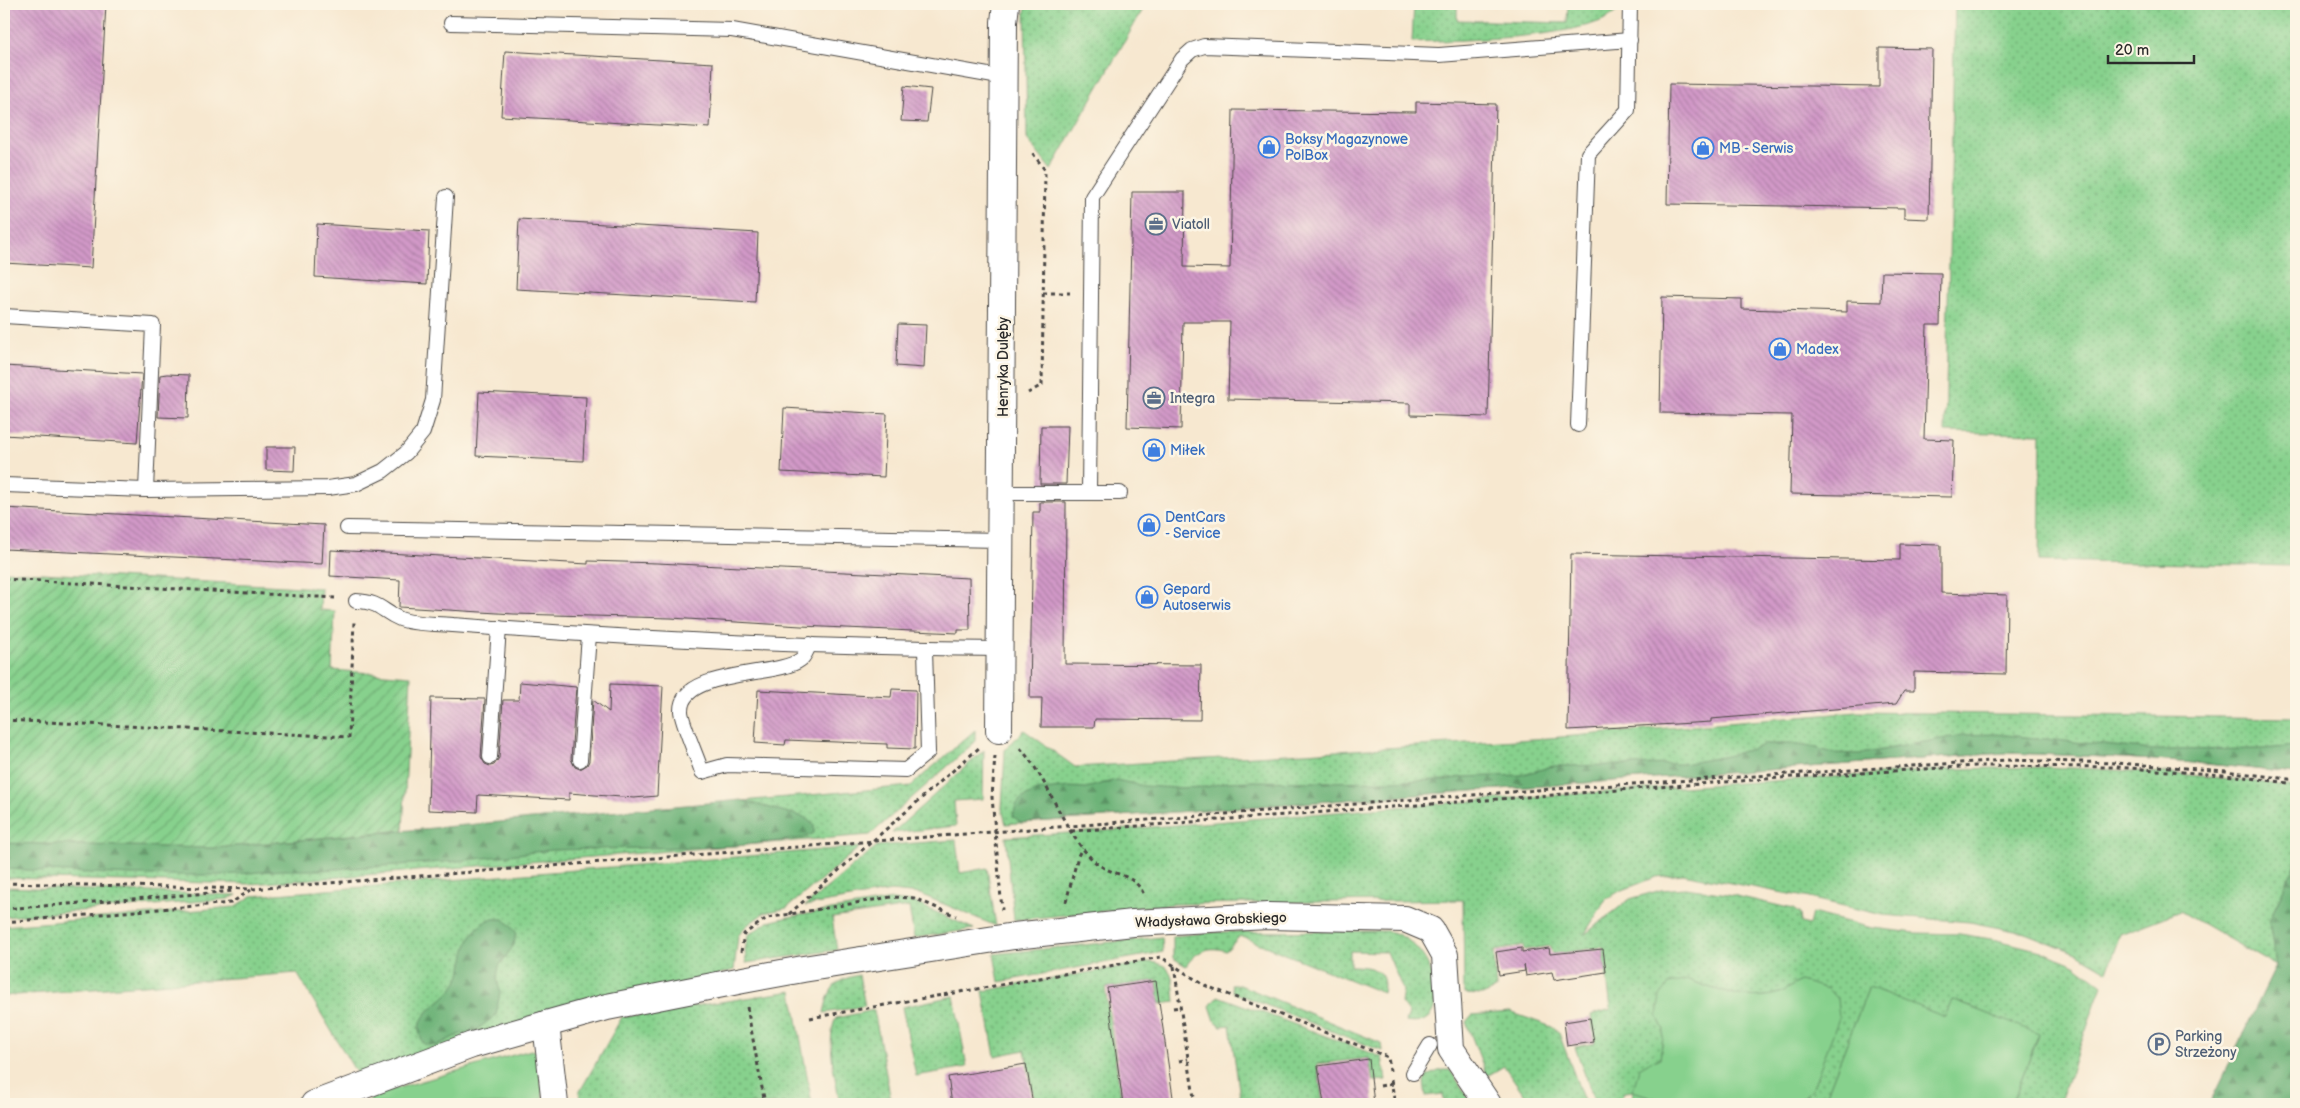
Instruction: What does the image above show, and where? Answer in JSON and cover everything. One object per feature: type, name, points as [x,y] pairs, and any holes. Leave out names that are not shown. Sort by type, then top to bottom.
[{"type":"street","name":"Henryka Dulęby","points":[[999,730],[1002,540],[1004,22],[1006,4]]},
{"type":"street","name":"Władysława Grabskiego","points":[[314,1104],[472,1045],[607,1008],[743,980],[1014,936],[1147,922],[1268,916],[1404,920],[1431,930],[1445,955],[1450,1049],[1488,1104]]},
{"type":"street","points":[[546,1024],[554,1104]]},
{"type":"lane","points":[[1578,425],[1588,154],[1628,110],[1630,4]]},
{"type":"lane","points":[[451,24],[732,30],[1005,78]]},
{"type":"lane","points":[[1089,492],[1092,197],[1182,59],[1192,50],[1204,46],[1438,56],[1630,40]]},
{"type":"lane","points":[[4,485],[146,490],[328,488],[356,484],[383,472],[406,453],[423,432],[433,400],[446,196]]},
{"type":"lane","points":[[4,316],[152,325],[146,490]]},
{"type":"lane","points":[[1002,492],[1120,493]]},
{"type":"lane","points":[[347,528],[1002,540]]},
{"type":"lane","points":[[356,601],[375,603],[400,619],[499,628],[589,634],[926,649],[1001,649]]},
{"type":"lane","points":[[490,757],[499,628]]},
{"type":"lane","points":[[580,760],[589,634]]},
{"type":"lane","points":[[810,644],[802,660],[784,668],[719,677],[692,691],[682,701],[681,712],[702,772],[727,765],[906,770],[928,752],[926,649]]},
{"type":"lane","points":[[1413,1074],[1430,1045]]},
{"type":"path","points":[[1043,293],[1091,294]]},
{"type":"path","points":[[4,579],[320,597],[356,601],[349,737],[4,720]]},
{"type":"path","points":[[999,730],[1021,750],[1044,779],[1068,826],[1082,848],[1101,866],[1133,879],[1141,886],[1145,896],[1147,922]]},
{"type":"path","points":[[999,730],[995,751],[992,797],[1001,899]]},
{"type":"path","points":[[789,914],[999,730]]},
{"type":"path","points":[[4,909],[1537,790],[2006,760],[2116,763],[2226,771],[2296,780]]},
{"type":"path","points":[[1071,830],[1793,777],[1976,766],[2116,767],[2236,776],[2296,784]]},
{"type":"path","points":[[1065,903],[1082,848]]},
{"type":"path","points":[[4,883],[252,889]]},
{"type":"path","points":[[4,922],[231,903],[252,889]]},
{"type":"path","points":[[765,1104],[743,980],[741,951],[744,934],[767,918],[890,897],[914,898],[960,918]]},
{"type":"path","points":[[810,1018],[1162,957],[1204,984],[1388,1057],[1395,1104]]},
{"type":"path","points":[[1174,965],[1195,1104]]},
{"type":"path","points":[[1173,1008],[1180,1008]]},
{"type":"path","points":[[1179,1060],[1188,1059]]},
{"type":"path","points":[[1380,1086],[1392,1084]]},
{"type":"green space","points":[[1027,4],[1146,4],[1051,170],[1027,139],[1025,12]]},
{"type":"green space","points":[[1414,4],[1457,4],[1457,20],[1567,23],[1568,4],[1621,4],[1611,16],[1589,25],[1560,31],[1491,39],[1412,42]]},
{"type":"green space","points":[[1955,4],[2296,4],[2296,566],[2039,561],[2041,434],[1945,432]]},
{"type":"green space","points":[[4,571],[321,588],[320,610],[335,611],[332,670],[411,676],[403,830],[213,848],[4,843]]},
{"type":"green space","points":[[1857,712],[2296,718],[2296,774],[2151,760],[2005,753],[1006,824],[1002,809],[1005,750],[1024,730],[1075,767],[1549,738]]},
{"type":"green space","points":[[975,730],[975,742],[870,835],[251,884],[4,878],[4,843],[213,848],[911,786]]},
{"type":"green space","points":[[1996,734],[2154,750],[2262,749],[2296,746],[2296,774],[2151,760],[2005,753],[1021,823],[1013,816],[1016,805],[1021,799],[1036,791],[1069,787],[1086,788],[1116,780],[1144,786],[1176,788],[1206,787],[1226,782],[1252,781],[1444,780],[1462,777],[1521,775],[1553,766],[1683,764],[1727,756],[1768,744],[1792,744],[1813,747],[1833,753],[1860,754],[1962,735]]},
{"type":"green space","points":[[984,750],[983,799],[954,801],[956,826],[892,833]]},
{"type":"green space","points":[[2046,767],[2234,779],[2296,787],[2296,864],[2269,921],[2276,966],[2180,911],[2120,934],[2107,971],[2076,953],[2025,933],[1970,922],[1883,915],[1805,897],[1683,874],[1656,877],[1620,891],[1606,899],[1584,935],[1630,899],[1661,890],[1685,888],[1728,894],[1793,909],[1800,914],[1801,923],[1809,925],[1812,913],[1872,928],[1916,933],[1960,934],[1997,940],[2041,951],[2075,965],[2102,985],[2059,1104],[2012,1104],[2039,1035],[1953,1000],[1946,1018],[1869,987],[1823,1104],[1790,1104],[1805,1097],[1800,981],[1779,993],[1756,997],[1733,994],[1688,980],[1657,1016],[1664,1030],[1660,1059],[1651,1061],[1634,1090],[1673,1104],[1632,1104],[1633,1091],[1624,1092],[1618,1104],[1601,1104],[1594,1100],[1575,1047],[1595,1043],[1591,1015],[1611,1009],[1603,947],[1552,954],[1550,946],[1524,950],[1523,946],[1494,951],[1496,989],[1482,995],[1464,994],[1463,900],[1175,904],[1014,920],[1006,837],[1116,830],[1497,799],[1955,769]]},
{"type":"green space","points":[[741,800],[804,817],[814,825],[814,833],[804,838],[737,846],[552,850],[458,861],[321,870],[283,870],[225,875],[132,875],[4,869],[4,843],[213,848]]},
{"type":"green space","points":[[956,840],[960,873],[987,868],[996,926],[920,894],[891,891],[805,906],[877,846]]},
{"type":"green space","points":[[860,847],[787,908],[764,913],[746,926],[738,936],[734,970],[360,1079],[297,973],[4,996],[4,926],[235,907],[252,896]]},
{"type":"green space","points":[[2295,864],[2296,1104],[2209,1104],[2276,966],[2269,921]]},
{"type":"green space","points":[[4,887],[237,895],[228,899],[4,917]]},
{"type":"green space","points":[[892,900],[913,902],[974,929],[914,938],[909,907],[832,918],[837,950],[746,963],[745,950],[748,935],[768,922]]},
{"type":"green space","points":[[490,919],[504,919],[516,932],[514,945],[499,966],[497,978],[500,992],[496,1015],[478,1029],[458,1035],[436,1046],[424,1044],[419,1028],[424,1016],[453,988],[457,982],[470,939],[481,925]]},
{"type":"green space","points":[[1388,931],[1405,938],[1419,951],[1429,967],[1435,984],[1436,1001],[1431,1014],[1422,1021],[1406,1022],[1409,1014],[1401,1003],[1403,990],[1387,952],[1350,951],[1350,966],[1371,968],[1380,974],[1384,985],[1383,993],[1240,936],[1226,951],[1209,949],[1203,951],[1194,956],[1186,966],[1173,958],[1173,936],[1219,932]]},
{"type":"green space","points":[[1162,937],[1163,952],[999,982],[994,954]]},
{"type":"green space","points":[[1149,962],[1164,966],[1171,974],[1175,1002],[1160,1004],[1157,980],[1105,988],[1122,1104],[1035,1104],[1025,1050],[995,1056],[983,991]]},
{"type":"green space","points":[[859,975],[865,1006],[824,1013],[828,997],[834,986]]},
{"type":"green space","points":[[1688,980],[1733,994],[1756,997],[1779,993],[1800,981],[1828,989],[1837,999],[1839,1018],[1813,1087],[1805,1097],[1790,1104],[1673,1104],[1633,1091],[1639,1068],[1651,1061],[1660,1059],[1664,1030],[1657,1016],[1660,996],[1669,984]]},
{"type":"green space","points":[[1231,985],[1240,985],[1381,1043],[1382,1051],[1233,992]]},
{"type":"green space","points":[[1869,987],[1945,1017],[1952,1000],[2039,1034],[2012,1104],[1823,1104]]},
{"type":"green space","points":[[792,991],[812,1104],[582,1104],[579,1093],[622,1017]]},
{"type":"green space","points":[[954,996],[967,1067],[916,1076],[902,1007]]},
{"type":"green space","points":[[1218,996],[1382,1057],[1386,1080],[1373,1081],[1369,1058],[1317,1064],[1323,1104],[1241,1104],[1230,1025],[1221,1026],[1215,1021],[1210,1006]]},
{"type":"green space","points":[[874,1010],[891,1100],[881,1102],[881,1104],[840,1104],[831,1048],[831,1037],[836,1018]]},
{"type":"green space","points":[[1510,1012],[1552,1027],[1559,1033],[1585,1104],[1531,1104],[1504,1066],[1487,1076],[1466,1022],[1472,1015]]},
{"type":"green space","points":[[531,1050],[538,1052],[544,1104],[368,1104],[373,1095]]},
{"type":"green space","points":[[1441,1070],[1450,1070],[1473,1104],[1445,1104],[1443,1094],[1426,1096],[1424,1082],[1426,1076]]},
{"type":"building","points":[[4,4],[106,4],[91,268],[4,263]]},
{"type":"building","points":[[1879,48],[1932,49],[1929,219],[1904,218],[1904,208],[1667,204],[1669,84],[1879,87]]},
{"type":"building","points":[[505,51],[713,63],[710,128],[501,116]]},
{"type":"building","points":[[904,86],[931,89],[927,122],[901,121]]},
{"type":"building","points":[[1416,102],[1496,104],[1488,417],[1410,415],[1410,403],[1228,399],[1230,322],[1183,322],[1181,429],[1127,427],[1132,192],[1185,192],[1184,267],[1230,268],[1233,110],[1416,112]]},
{"type":"building","points":[[519,219],[758,233],[755,302],[516,289]]},
{"type":"building","points":[[317,224],[429,231],[427,284],[315,277]]},
{"type":"building","points":[[1882,272],[1941,273],[1940,325],[1927,325],[1924,439],[1954,440],[1952,497],[1790,494],[1792,415],[1660,413],[1662,297],[1742,299],[1742,309],[1847,312],[1847,301],[1881,302]]},
{"type":"building","points":[[898,324],[926,325],[924,368],[896,366]]},
{"type":"building","points":[[4,366],[142,374],[137,443],[4,435]]},
{"type":"building","points":[[160,375],[189,375],[188,418],[158,417]]},
{"type":"building","points":[[479,392],[586,397],[583,461],[476,456]]},
{"type":"building","points":[[784,408],[887,414],[884,477],[781,472]]},
{"type":"building","points":[[1041,426],[1068,426],[1066,484],[1040,484]]},
{"type":"building","points":[[266,447],[295,447],[294,471],[266,470]]},
{"type":"building","points":[[1040,502],[1066,502],[1065,664],[1201,665],[1200,720],[1095,719],[1094,727],[1041,727],[1042,698],[1030,698],[1033,512],[1040,512]]},
{"type":"building","points":[[4,508],[324,525],[322,564],[4,549]]},
{"type":"building","points":[[1900,544],[1941,545],[1941,593],[2007,595],[2006,674],[1914,672],[1914,691],[1904,691],[1896,704],[1711,719],[1711,722],[1568,730],[1571,554],[1900,560]]},
{"type":"building","points":[[331,550],[588,564],[588,561],[657,563],[969,578],[970,630],[958,630],[958,633],[671,618],[514,614],[399,607],[400,580],[330,576]]},
{"type":"building","points":[[520,682],[576,687],[571,759],[575,767],[580,769],[587,765],[589,761],[593,700],[609,712],[610,684],[663,686],[657,796],[634,798],[569,793],[569,800],[478,795],[477,812],[428,810],[431,698],[485,699],[481,757],[485,764],[490,766],[494,765],[499,758],[503,700],[519,700]]},
{"type":"building","points":[[892,689],[916,690],[915,749],[887,748],[887,744],[786,740],[785,745],[755,743],[758,690],[891,697]]},
{"type":"building","points":[[1522,948],[1522,952],[1549,948],[1550,954],[1603,949],[1606,972],[1554,980],[1552,972],[1526,976],[1524,964],[1525,971],[1499,975],[1496,952]]},
{"type":"building","points":[[1156,981],[1174,1104],[1123,1104],[1107,988]]},
{"type":"building","points":[[1590,1018],[1594,1042],[1567,1046],[1564,1022]]},
{"type":"building","points":[[1369,1059],[1374,1104],[1324,1104],[1318,1066]]},
{"type":"building","points":[[1026,1064],[1033,1104],[952,1104],[948,1077]]},
{"type":"place","name":"Boksy Magazynowe PolBox","points":[[1269,147]]},
{"type":"place","name":"MB - Serwis","points":[[1703,148]]},
{"type":"place","name":"Viatoll","points":[[1156,224]]},
{"type":"place","name":"Madex","points":[[1780,349]]},
{"type":"place","name":"Integra","points":[[1154,398]]},
{"type":"place","name":"Miłek","points":[[1154,450]]},
{"type":"place","name":"DentCars - Service","points":[[1149,525]]},
{"type":"place","name":"Gepard Autoserwis","points":[[1147,597]]},
{"type":"place","name":"Parking Strzeżony","points":[[2159,1044]]}]
